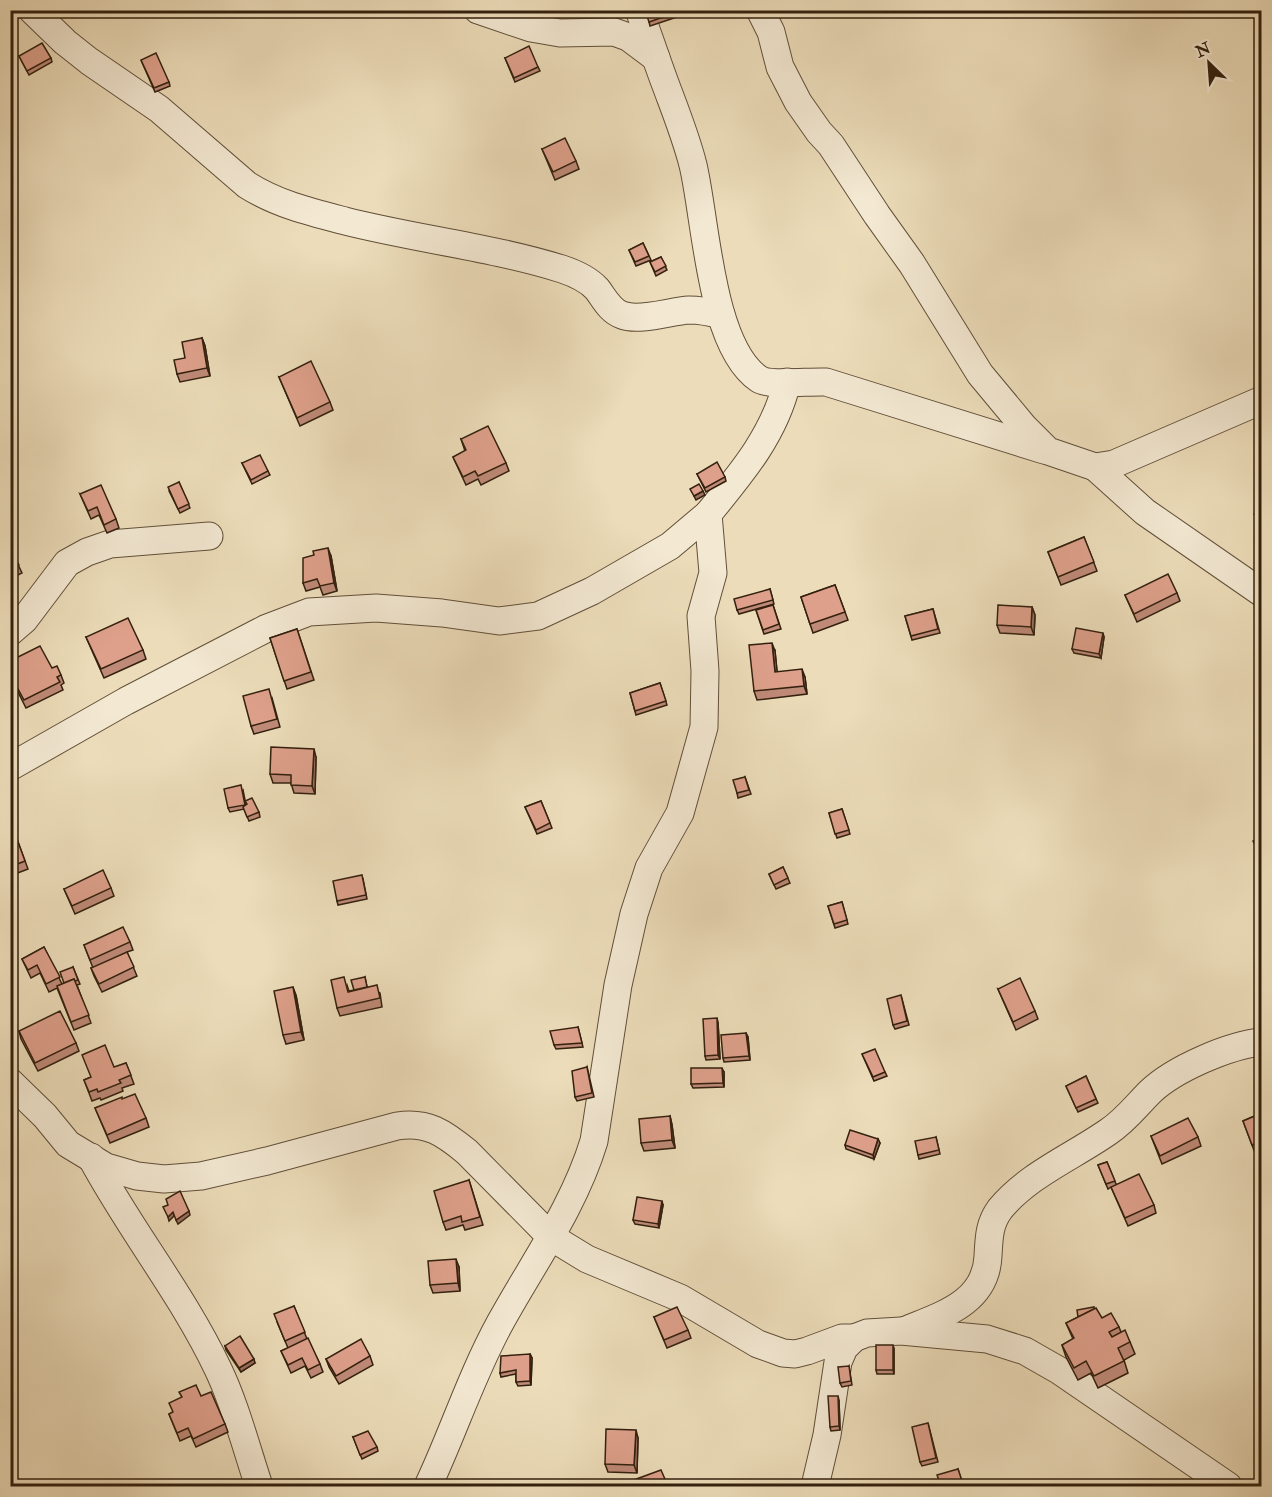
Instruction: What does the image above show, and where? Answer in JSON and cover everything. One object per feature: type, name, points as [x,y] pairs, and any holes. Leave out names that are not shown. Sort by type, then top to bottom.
[{"type":"street","points":[[32,10],[81,55],[140,95],[247,185],[264,195],[307,211],[369,227],[563,270],[582,278],[596,288],[609,305],[622,316],[639,317],[689,310],[721,315]]},
{"type":"street","points":[[478,10],[531,28],[560,33],[614,32],[628,37],[656,58]]},
{"type":"street","points":[[639,10],[693,164],[708,262],[721,315],[733,345],[746,366],[758,378],[767,383],[826,382],[845,387],[1095,467],[1145,512],[1262,593]]},
{"type":"street","points":[[760,10],[771,32],[780,67],[798,102],[831,145],[912,264],[980,374],[1024,427],[1048,451]]},
{"type":"street","points":[[10,767],[136,696],[267,628],[309,612],[376,608],[499,621],[538,616],[592,591],[670,546],[708,514],[752,460],[783,400],[788,382]]},
{"type":"street","points":[[1095,467],[1114,464],[1262,400]]},
{"type":"street","points":[[428,1486],[468,1388],[499,1324],[576,1191],[594,1141],[618,985],[634,914],[648,868],[680,813],[704,727],[705,671],[701,616],[713,573],[708,514]]},
{"type":"street","points":[[10,632],[24,620],[67,563],[87,552],[110,544],[209,536]]},
{"type":"street","points":[[901,1331],[954,1310],[969,1299],[987,1269],[991,1222],[1018,1191],[1125,1120],[1151,1091],[1166,1080],[1225,1049],[1245,1043],[1262,1042]]},
{"type":"street","points":[[10,1082],[45,1116],[68,1144],[106,1167],[137,1176],[164,1179],[194,1176],[267,1161],[414,1123],[426,1126],[467,1152],[551,1237],[587,1259],[680,1298],[770,1350],[795,1354],[842,1338],[854,1338],[867,1333],[901,1331],[987,1339],[1025,1351],[1060,1371],[1228,1486]]},
{"type":"street","points":[[91,1157],[124,1216],[185,1308],[219,1371],[259,1486]]},
{"type":"street","points":[[815,1486],[827,1435],[838,1362],[844,1348],[854,1338]]},
{"type":"building","points":[[645,10],[674,10],[675,13],[649,22]]},
{"type":"building","points":[[42,43],[51,58],[27,71],[19,56]]},
{"type":"building","points":[[529,46],[538,67],[514,78],[505,58]]},
{"type":"building","points":[[156,53],[169,82],[154,88],[141,60]]},
{"type":"building","points":[[565,138],[576,161],[553,172],[542,149]]},
{"type":"building","points":[[643,243],[649,256],[635,262],[629,250]]},
{"type":"building","points":[[661,257],[666,266],[655,272],[650,262]]},
{"type":"building","points":[[202,338],[207,368],[177,374],[174,360],[185,358],[182,342]]},
{"type":"building","points":[[311,361],[330,402],[297,418],[279,377]]},
{"type":"building","points":[[488,426],[506,463],[478,476],[475,471],[463,477],[453,457],[466,450],[461,439]]},
{"type":"building","points":[[260,455],[268,471],[251,480],[242,463]]},
{"type":"building","points":[[717,462],[725,477],[705,488],[697,474]]},
{"type":"building","points":[[179,482],[189,504],[178,509],[168,487]]},
{"type":"building","points":[[699,484],[703,491],[694,496],[690,489]]},
{"type":"building","points":[[101,485],[116,519],[104,525],[97,507],[88,511],[80,494]]},
{"type":"building","points":[[1262,502],[1262,522],[1259,523],[1254,514],[1261,510],[1257,504]]},
{"type":"building","points":[[1084,537],[1094,562],[1058,577],[1048,552]]},
{"type":"building","points":[[10,548],[19,565],[10,569]]},
{"type":"building","points":[[328,548],[334,583],[320,586],[317,579],[303,583],[303,558],[314,555],[313,551]]},
{"type":"building","points":[[1168,574],[1177,593],[1134,614],[1125,595]]},
{"type":"building","points":[[835,585],[845,612],[810,624],[801,597]]},
{"type":"building","points":[[770,589],[773,600],[737,610],[734,599]]},
{"type":"building","points":[[773,605],[779,624],[763,630],[756,610]]},
{"type":"building","points":[[998,605],[1032,607],[1031,627],[997,625]]},
{"type":"building","points":[[933,609],[938,629],[911,636],[905,616]]},
{"type":"building","points":[[128,618],[143,650],[101,669],[86,637]]},
{"type":"building","points":[[1076,628],[1103,633],[1099,654],[1072,649]]},
{"type":"building","points":[[297,629],[311,672],[284,681],[270,638]]},
{"type":"building","points":[[772,643],[775,672],[802,669],[804,686],[754,691],[749,645]]},
{"type":"building","points":[[40,646],[52,668],[57,666],[61,675],[57,677],[60,682],[24,700],[10,674],[10,661]]},
{"type":"building","points":[[660,683],[666,701],[635,711],[630,693]]},
{"type":"building","points":[[269,689],[277,719],[251,726],[243,696]]},
{"type":"building","points":[[271,747],[314,749],[312,786],[291,785],[291,775],[270,774]]},
{"type":"building","points":[[745,777],[749,790],[737,793],[733,780]]},
{"type":"building","points":[[241,785],[245,805],[228,808],[224,789]]},
{"type":"building","points":[[252,798],[259,812],[247,817],[243,807],[247,804],[245,801]]},
{"type":"building","points":[[541,801],[550,823],[536,830],[525,807]]},
{"type":"building","points":[[842,809],[849,830],[835,834],[829,813]]},
{"type":"building","points":[[14,831],[25,861],[10,867],[10,832]]},
{"type":"building","points":[[1262,837],[1262,850],[1259,852],[1253,841]]},
{"type":"building","points":[[783,867],[788,878],[774,885],[769,874]]},
{"type":"building","points":[[103,870],[111,888],[72,906],[64,889]]},
{"type":"building","points":[[362,875],[366,895],[337,901],[333,881]]},
{"type":"building","points":[[842,902],[847,920],[834,924],[828,906]]},
{"type":"building","points":[[123,927],[130,942],[90,960],[84,945]]},
{"type":"building","points":[[44,947],[60,977],[46,984],[37,965],[28,970],[22,959]]},
{"type":"building","points":[[127,952],[134,967],[99,984],[91,968]]},
{"type":"building","points":[[73,967],[78,980],[74,979],[64,983],[60,972]]},
{"type":"building","points":[[344,977],[348,992],[377,985],[380,998],[337,1008],[331,980]]},
{"type":"building","points":[[365,977],[367,987],[354,990],[351,980]]},
{"type":"building","points":[[1020,978],[1035,1011],[1013,1022],[998,989]]},
{"type":"building","points":[[74,979],[89,1015],[71,1022],[57,986]]},
{"type":"building","points":[[293,987],[301,1032],[283,1035],[274,991]]},
{"type":"building","points":[[901,995],[907,1021],[893,1025],[887,999]]},
{"type":"building","points":[[60,1011],[76,1043],[35,1063],[19,1031]]},
{"type":"building","points":[[717,1018],[718,1055],[705,1056],[703,1019]]},
{"type":"building","points":[[578,1027],[582,1043],[554,1045],[550,1031]]},
{"type":"building","points":[[746,1033],[749,1056],[723,1058],[721,1035]]},
{"type":"building","points":[[105,1045],[114,1067],[126,1063],[131,1075],[119,1080],[121,1083],[98,1092],[97,1089],[89,1092],[84,1080],[91,1077],[82,1055]]},
{"type":"building","points":[[875,1049],[885,1072],[873,1077],[862,1054]]},
{"type":"building","points":[[587,1067],[592,1093],[575,1097],[572,1071]]},
{"type":"building","points":[[691,1068],[722,1068],[723,1083],[691,1084]]},
{"type":"building","points":[[1086,1076],[1096,1099],[1076,1108],[1066,1086]]},
{"type":"building","points":[[135,1094],[146,1118],[107,1135],[95,1108]]},
{"type":"building","points":[[1262,1113],[1262,1142],[1252,1145],[1243,1121]]},
{"type":"building","points":[[670,1116],[672,1140],[641,1143],[639,1119]]},
{"type":"building","points":[[1188,1118],[1198,1137],[1160,1156],[1151,1136]]},
{"type":"building","points":[[850,1130],[878,1139],[873,1155],[845,1145]]},
{"type":"building","points":[[936,1137],[939,1150],[918,1155],[915,1141]]},
{"type":"building","points":[[1107,1162],[1115,1181],[1106,1184],[1098,1165]]},
{"type":"building","points":[[1139,1174],[1154,1205],[1125,1218],[1111,1187]]},
{"type":"building","points":[[469,1180],[480,1217],[462,1222],[461,1216],[443,1222],[434,1191]]},
{"type":"building","points":[[180,1191],[189,1211],[176,1220],[173,1212],[168,1217],[163,1207],[168,1205],[166,1199]]},
{"type":"building","points":[[637,1197],[662,1201],[658,1224],[633,1220]]},
{"type":"building","points":[[456,1259],[458,1283],[430,1285],[428,1261]]},
{"type":"building","points":[[294,1306],[305,1332],[285,1341],[274,1314]]},
{"type":"building","points":[[677,1307],[688,1330],[664,1340],[654,1317]]},
{"type":"building","points":[[1094,1307],[1094,1309],[1078,1317],[1077,1310]]},
{"type":"building","points":[[1096,1308],[1102,1318],[1111,1313],[1119,1327],[1109,1332],[1112,1337],[1125,1330],[1130,1342],[1118,1348],[1124,1361],[1094,1376],[1086,1361],[1074,1368],[1062,1345],[1074,1338],[1066,1323]]},
{"type":"building","points":[[240,1336],[254,1359],[239,1368],[225,1346]]},
{"type":"building","points":[[308,1338],[320,1364],[308,1370],[302,1358],[288,1365],[281,1351]]},
{"type":"building","points":[[361,1339],[370,1356],[336,1376],[326,1359]]},
{"type":"building","points":[[876,1345],[893,1345],[893,1370],[876,1370]]},
{"type":"building","points":[[530,1354],[530,1381],[516,1382],[516,1370],[500,1373],[501,1356]]},
{"type":"building","points":[[849,1366],[851,1381],[840,1383],[838,1367]]},
{"type":"building","points":[[196,1385],[201,1396],[211,1392],[225,1424],[193,1439],[188,1428],[177,1433],[169,1414],[173,1412],[169,1403],[182,1397],[179,1392]]},
{"type":"building","points":[[828,1396],[838,1396],[839,1426],[830,1427]]},
{"type":"building","points":[[928,1423],[936,1458],[920,1462],[912,1427]]},
{"type":"building","points":[[606,1429],[636,1430],[634,1465],[605,1464]]},
{"type":"building","points":[[368,1431],[377,1447],[360,1455],[353,1437]]},
{"type":"building","points":[[958,1469],[962,1481],[941,1486],[937,1475]]},
{"type":"building","points":[[661,1470],[668,1486],[634,1486],[631,1481]]},
{"type":"building","points":[[854,1480],[854,1486],[826,1486],[826,1484]]},
{"type":"building","points":[[359,1481],[361,1486],[345,1486]]},
{"type":"building","points":[[376,1481],[378,1486],[361,1486]]}]
